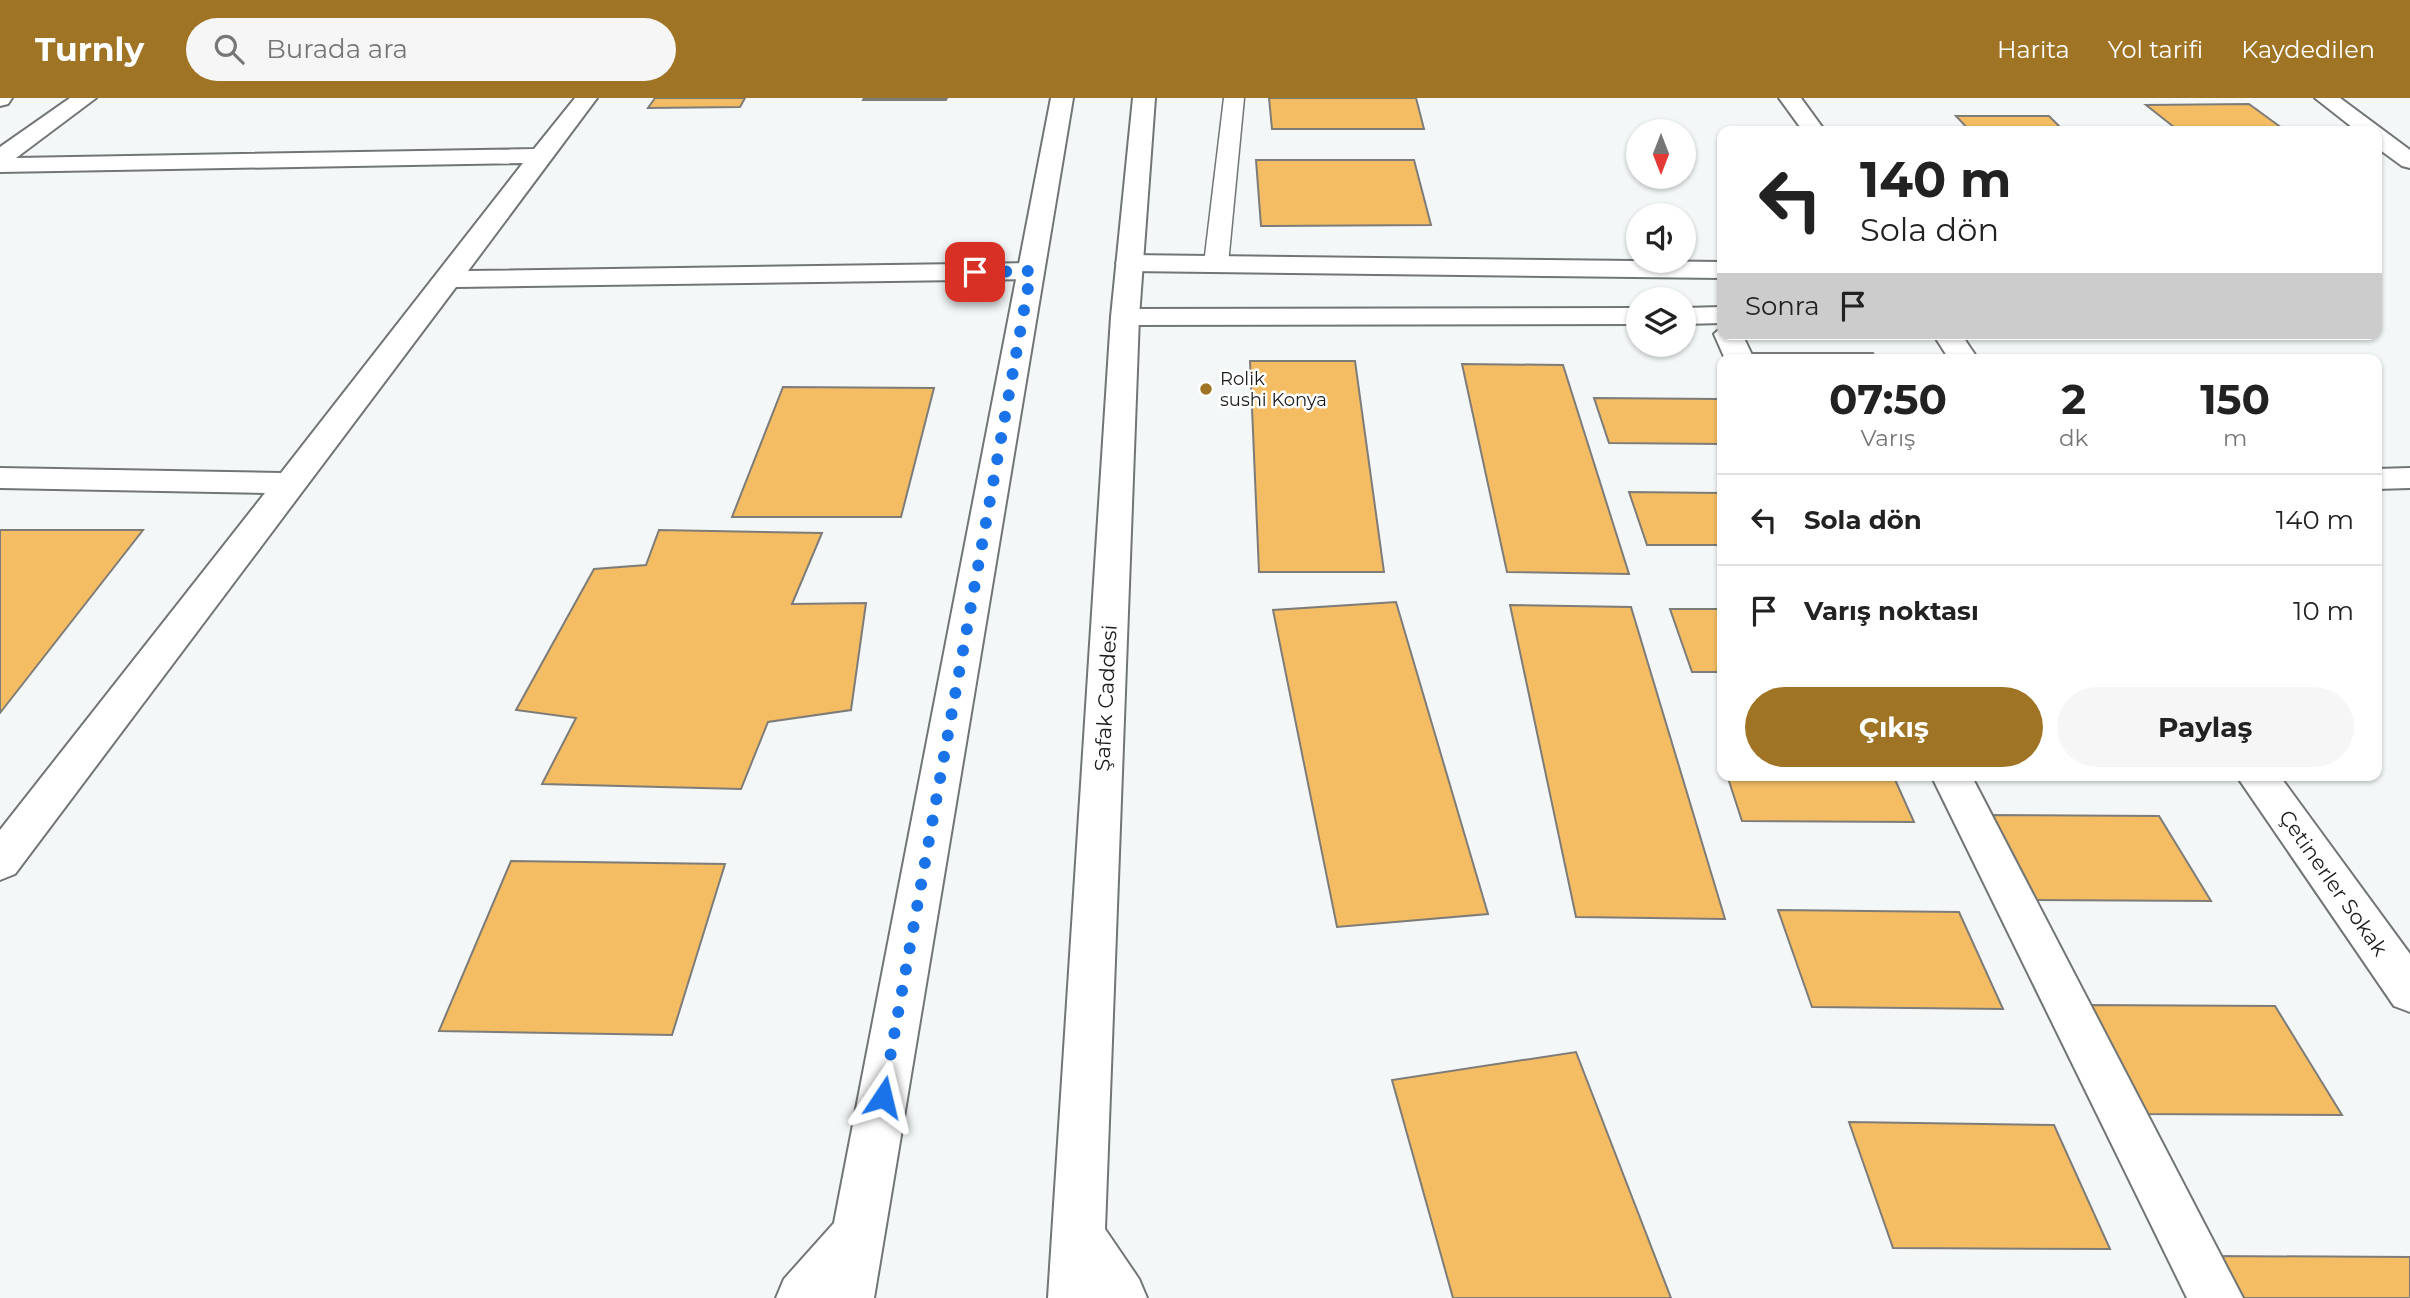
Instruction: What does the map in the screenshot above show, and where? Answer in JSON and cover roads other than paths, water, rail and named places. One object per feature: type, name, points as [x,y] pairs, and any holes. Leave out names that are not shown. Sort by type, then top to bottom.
[{"type":"street","points":[[0,158],[85,98]]},
{"type":"street","points":[[0,862],[586,98]]},
{"type":"street","points":[[1790,98],[1810,126]]},
{"type":"street","points":[[2326,98],[2364,126]]},
{"type":"street","points":[[847,1298],[1061,100]]},
{"type":"street","name":"Şafak Caddesi","points":[[1074,1298],[1125,317],[1146,102]]},
{"type":"street","points":[[2382,140],[2410,161]]},
{"type":"street","points":[[0,165],[542,156]]},
{"type":"street","points":[[2382,166],[2410,166]]},
{"type":"street","points":[[1129,263],[1717,270]]},
{"type":"street","points":[[447,279],[1031,271]]},
{"type":"street","points":[[1125,317],[1626,316]]},
{"type":"street","points":[[1696,318],[1717,321]]},
{"type":"street","points":[[0,478],[291,482]]},
{"type":"street","points":[[2382,478],[2410,478]]},
{"type":"street","points":[[1954,781],[2216,1298]]},
{"type":"street","name":"Çetinerler Sokak","points":[[2260,781],[2410,992]]},
{"type":"street","points":[[803,1298],[859,1235]]},
{"type":"street","points":[[1079,1238],[1120,1298]]},
{"type":"lane","points":[[1216,264],[1234,98]]},
{"type":"place","name":"Rolik sushi Konya","points":[[1206,389]]}]
